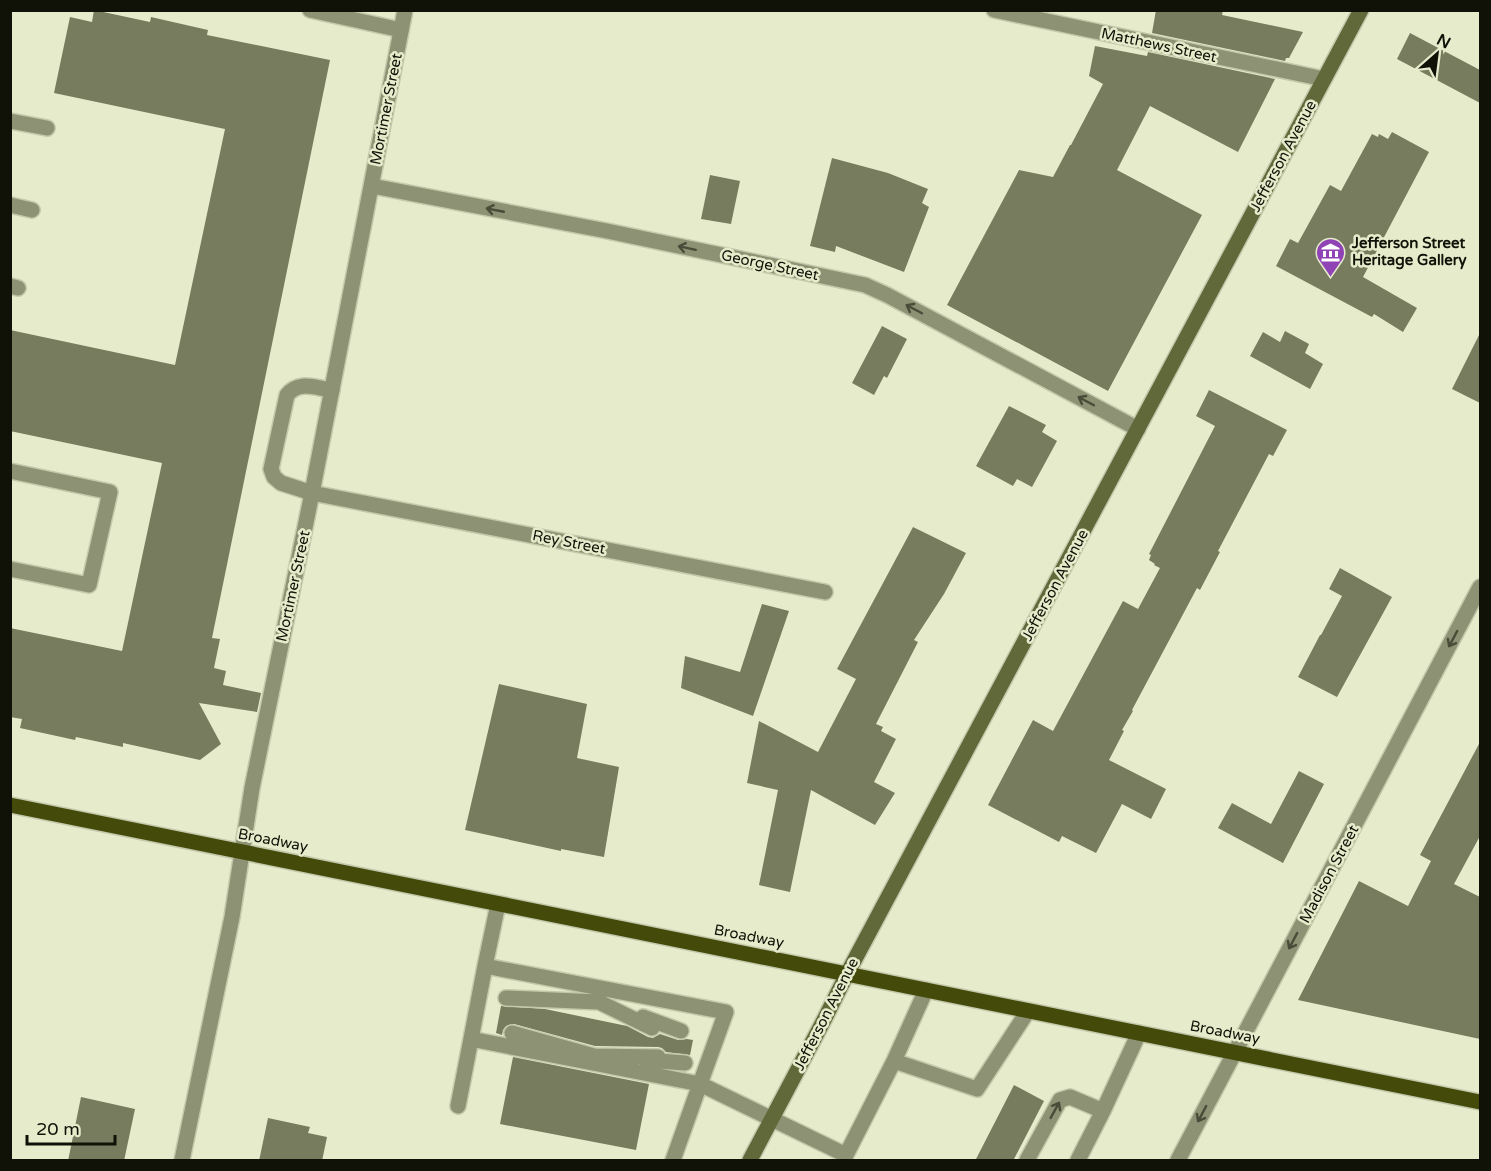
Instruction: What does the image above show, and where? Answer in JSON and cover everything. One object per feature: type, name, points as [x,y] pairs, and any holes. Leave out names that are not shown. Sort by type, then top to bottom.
[{"type":"main road","name":"Broadway","points":[[10,805],[1480,1102]]},
{"type":"street","points":[[310,10],[401,30]]},
{"type":"street","name":"Mortimer Street","points":[[182,1161],[232,917],[252,788],[312,493],[405,10]]},
{"type":"street","name":"Matthews Street","points":[[994,10],[1324,80]]},
{"type":"street","name":"Jefferson Avenue","points":[[750,1161],[846,974],[1361,10]]},
{"type":"street","points":[[10,121],[47,128]]},
{"type":"street","name":"George Street","points":[[372,186],[607,231],[865,285],[1138,429]]},
{"type":"street","points":[[10,205],[32,210]]},
{"type":"street","name":"Rey Street","points":[[332,390],[299,386],[292,388],[287,395],[272,470],[274,477],[281,483],[312,493],[825,592]]},
{"type":"street","points":[[10,471],[110,492],[89,585],[10,569]]},
{"type":"street","name":"Madison Street","points":[[1178,1161],[1480,587]]},
{"type":"street","points":[[458,1106],[498,904]]},
{"type":"street","points":[[484,966],[600,995],[726,1012],[673,1161]]},
{"type":"street","points":[[471,1039],[594,1060],[700,1084],[846,1155],[926,990]]},
{"type":"street","points":[[578,1012],[600,995]]},
{"type":"street","points":[[600,995],[617,1020]]},
{"type":"street","points":[[506,998],[600,995],[681,1031]]},
{"type":"street","points":[[537,1005],[600,995],[652,1028]]},
{"type":"street","points":[[894,1060],[977,1089],[1028,1011]]},
{"type":"street","points":[[512,1033],[594,1060],[685,1063]]},
{"type":"street","points":[[1078,1161],[1139,1033]]},
{"type":"street","points":[[542,1037],[594,1060],[658,1057]]},
{"type":"street","points":[[585,1043],[594,1060]]},
{"type":"street","points":[[594,1060],[626,1051]]},
{"type":"street","points":[[1027,1161],[1060,1100],[1070,1097],[1103,1111]]},
{"type":"building","points":[[94,10],[150,22],[151,17],[208,30],[207,35],[330,60],[212,638],[220,639],[214,668],[226,671],[223,685],[261,693],[257,712],[199,703],[221,744],[200,760],[123,743],[123,747],[76,737],[75,740],[20,728],[22,719],[10,717],[10,628],[122,651],[162,463],[10,431],[10,330],[175,365],[225,129],[54,93],[70,17],[92,22]]},
{"type":"building","points":[[1156,10],[1223,10],[1222,15],[1303,32],[1289,58],[1285,61],[1152,33]]},
{"type":"building","points":[[1410,33],[1480,70],[1480,103],[1397,59]]},
{"type":"building","points":[[1095,46],[1147,56],[1148,52],[1275,79],[1238,152],[1150,106],[1117,170],[1202,215],[1108,391],[947,305],[1019,170],[1053,177],[1103,84],[1089,76]]},
{"type":"building","points":[[1392,132],[1429,152],[1363,277],[1417,308],[1403,332],[1374,314],[1372,317],[1276,266],[1290,239],[1298,243],[1330,185],[1341,191],[1372,134],[1378,137],[1379,134],[1388,139]]},
{"type":"building","points":[[832,158],[888,173],[928,189],[922,203],[929,207],[904,272],[836,246],[835,252],[810,246]]},
{"type":"building","points":[[710,175],[740,181],[731,224],[701,219]]},
{"type":"building","points":[[882,326],[907,339],[887,378],[884,376],[874,395],[852,383]]},
{"type":"building","points":[[1285,331],[1309,344],[1305,353],[1323,364],[1310,389],[1250,356],[1263,332],[1280,342]]},
{"type":"building","points":[[1480,333],[1480,403],[1452,389]]},
{"type":"building","points":[[1209,390],[1287,430],[1273,456],[1269,454],[1200,590],[1197,588],[1132,710],[1109,760],[1166,789],[1151,819],[1122,804],[1096,853],[1062,836],[1059,842],[988,805],[1033,720],[1053,731],[1123,601],[1138,609],[1160,568],[1149,560],[1151,555],[1149,554],[1215,426],[1196,416]]},
{"type":"building","points":[[1009,406],[1046,425],[1042,432],[1057,441],[1032,487],[1017,479],[1013,486],[976,466]]},
{"type":"building","points":[[913,527],[966,553],[944,594],[914,640],[918,642],[876,724],[883,727],[881,731],[896,739],[874,782],[895,793],[875,825],[811,790],[790,892],[759,885],[778,790],[747,783],[759,721],[818,752],[856,679],[837,669]]},
{"type":"building","points":[[1340,568],[1392,597],[1337,697],[1298,677],[1342,596],[1329,589]]},
{"type":"building","points":[[762,604],[789,611],[753,716],[681,688],[685,656],[740,672]]},
{"type":"building","points":[[499,684],[587,704],[577,758],[619,767],[604,857],[561,849],[561,851],[465,830]]},
{"type":"building","points":[[1480,742],[1480,836],[1454,884],[1480,897],[1480,1039],[1298,1000],[1359,881],[1408,906],[1431,861],[1420,855]]},
{"type":"building","points":[[1299,771],[1324,784],[1283,863],[1218,828],[1232,803],[1271,824]]},
{"type":"building","points":[[501,1006],[545,1009],[627,1026],[653,1038],[660,1034],[678,1040],[693,1040],[690,1055],[666,1052],[658,1047],[595,1046],[514,1024],[506,1026],[502,1035],[496,1033]]},
{"type":"building","points":[[513,1057],[649,1084],[636,1150],[500,1124]]},
{"type":"building","points":[[1014,1085],[1044,1101],[1013,1161],[975,1161]]},
{"type":"building","points":[[81,1097],[135,1109],[124,1161],[68,1161]]},
{"type":"building","points":[[268,1118],[310,1127],[308,1133],[327,1137],[322,1161],[259,1161]]},
{"type":"place","name":"Jefferson Street Heritage Gallery","points":[[1331,278]]}]
